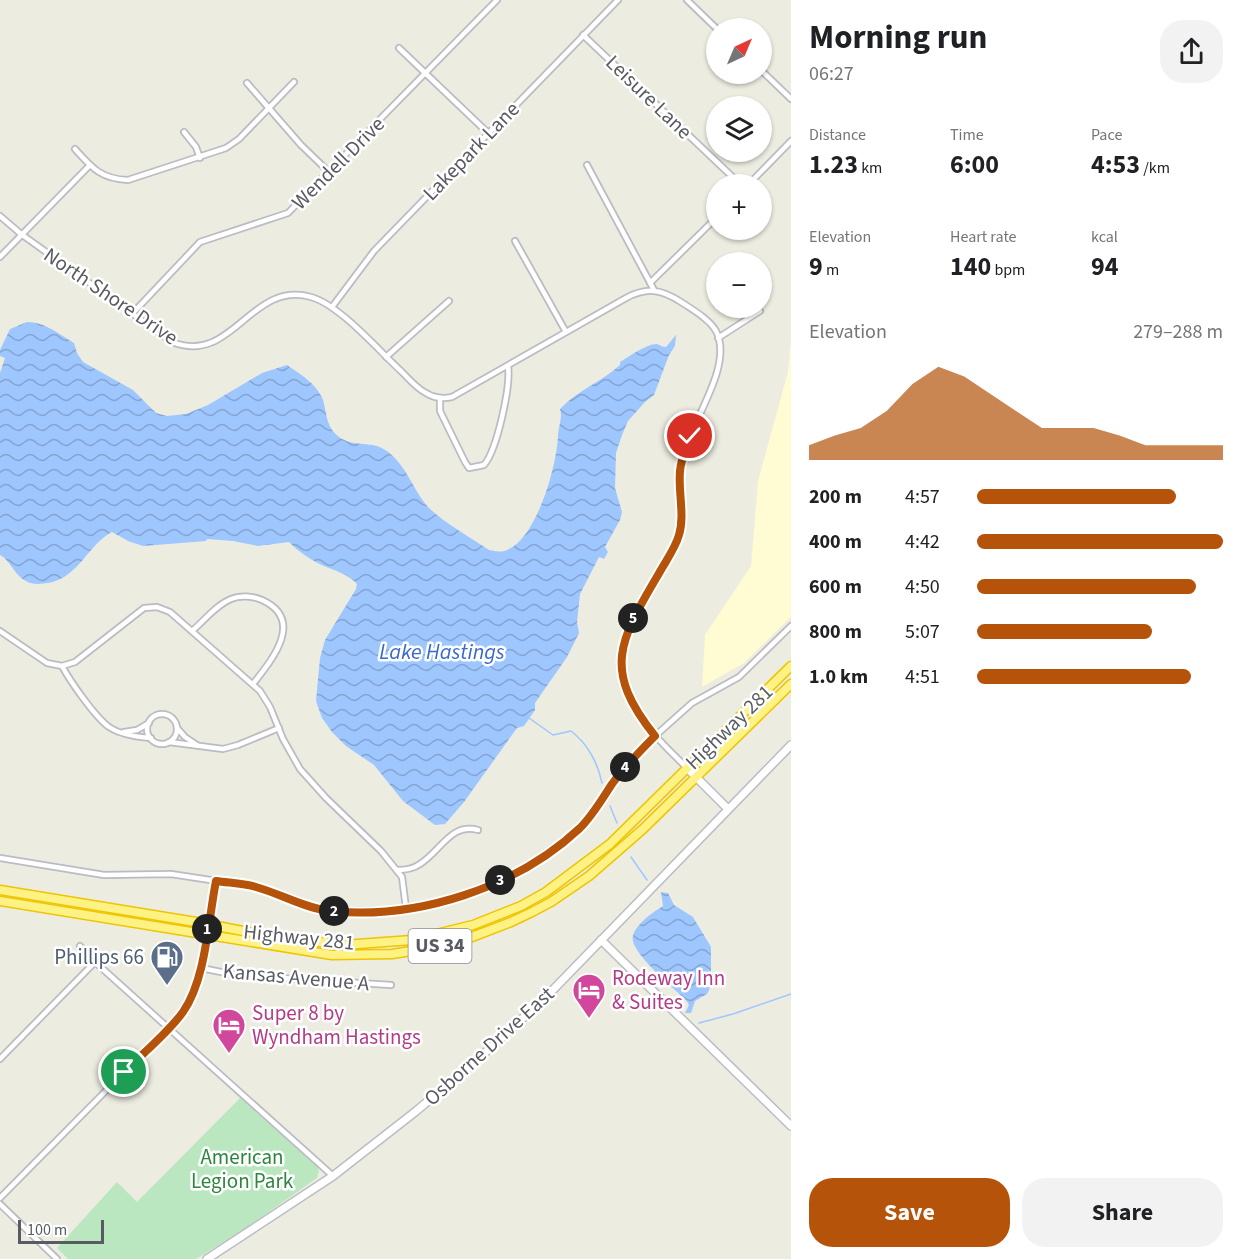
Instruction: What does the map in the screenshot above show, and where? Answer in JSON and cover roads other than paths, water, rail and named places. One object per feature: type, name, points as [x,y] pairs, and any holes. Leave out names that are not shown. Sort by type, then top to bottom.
[{"type":"highway","name":"Highway 281","points":[[0,901],[344,945],[412,940],[473,925],[521,906],[546,892],[610,844],[791,666]]},
{"type":"highway","name":"Highway 281","points":[[0,890],[332,955],[399,953],[464,940],[511,922],[551,902],[574,887],[621,848],[791,684]]},
{"type":"street","name":"Wendell Drive","points":[[132,314],[200,242],[288,213],[497,0]]},
{"type":"street","name":"Lakepark Lane","points":[[332,307],[374,251],[618,0]]},
{"type":"street","points":[[687,0],[706,18]]},
{"type":"street","name":"Leisure Lane","points":[[583,35],[729,174]]},
{"type":"street","points":[[399,48],[488,134]]},
{"type":"street","points":[[772,81],[791,99]]},
{"type":"street","points":[[75,149],[101,174],[113,179],[128,180],[200,158],[217,152],[239,139],[294,82]]},
{"type":"street","points":[[247,83],[301,145],[329,172]]},
{"type":"street","points":[[184,132],[196,147],[200,158]]},
{"type":"street","points":[[758,174],[791,141]]},
{"type":"street","name":"North Shore Drive","points":[[0,256],[90,165]]},
{"type":"street","points":[[587,165],[654,290]]},
{"type":"street","points":[[0,216],[21,234]]},
{"type":"street","points":[[650,283],[706,228]]},
{"type":"street","name":"North Shore Drive","points":[[21,234],[172,342],[182,346],[200,347],[218,341],[272,299],[300,295],[310,297],[332,307],[420,390],[440,398]]},
{"type":"street","points":[[515,241],[566,332]]},
{"type":"street","points":[[508,366],[510,377],[493,450],[484,465],[469,468],[440,411],[440,398],[452,396],[636,293],[654,290],[675,298],[705,319],[716,331],[720,351],[719,365],[681,463],[680,531],[674,547],[633,618],[624,641],[623,675],[628,697],[639,716],[655,736],[728,809]]},
{"type":"street","points":[[386,357],[449,301]]},
{"type":"street","points":[[718,338],[749,318]]},
{"type":"street","points":[[192,631],[229,599],[246,596],[270,605],[282,619],[283,637],[275,656],[253,684]]},
{"type":"street","points":[[0,631],[47,663],[62,666],[75,662],[137,612],[150,606],[165,609],[253,684],[266,700],[283,739],[300,769],[397,870],[402,878],[406,909]]},
{"type":"street","points":[[0,858],[104,875],[171,874],[256,887],[299,903],[328,910],[366,912],[406,909],[445,901],[505,878],[551,850],[581,827],[625,768],[655,736],[692,703],[739,677],[791,626]]},
{"type":"street","points":[[62,666],[68,678],[103,721],[108,726],[132,736],[151,738],[159,743],[169,742],[223,749],[279,728]]},
{"type":"street","points":[[122,732],[137,730],[149,723],[155,716],[166,715],[174,720],[177,728],[185,737],[197,745]]},
{"type":"street","points":[[149,723],[148,732],[151,738]]},
{"type":"street","points":[[169,742],[175,737],[177,728]]},
{"type":"street","name":"Osborne Drive East","points":[[207,1259],[333,1176],[477,1060],[546,997],[791,745]]},
{"type":"street","points":[[397,870],[405,870],[420,864],[461,829],[478,830]]},
{"type":"street","points":[[0,1198],[168,1028],[186,1006],[197,984],[201,968],[216,881]]},
{"type":"street","points":[[601,940],[791,1126]]},
{"type":"street","points":[[80,946],[333,1176]]},
{"type":"street","points":[[0,1059],[95,962]]},
{"type":"street","name":"Kansas Avenue A","points":[[201,968],[236,975],[391,985]]},
{"type":"street","points":[[0,1204],[57,1259]]},
{"type":"water","name":"Lake Hastings","points":[[27,322],[46,326],[74,343],[83,362],[133,390],[156,413],[167,416],[186,414],[208,405],[262,373],[287,365],[317,389],[323,400],[329,425],[339,437],[387,451],[400,464],[434,513],[489,550],[500,552],[518,543],[536,516],[554,464],[561,419],[560,409],[574,396],[613,371],[620,365],[620,362],[653,344],[666,347],[676,335],[675,346],[669,355],[654,395],[628,421],[616,453],[615,488],[622,512],[605,547],[608,552],[604,559],[599,557],[580,594],[577,622],[579,633],[567,657],[535,703],[535,710],[524,726],[517,728],[464,802],[445,824],[435,825],[403,801],[374,765],[346,746],[322,718],[316,701],[320,658],[325,640],[357,584],[346,575],[314,561],[289,542],[258,546],[207,539],[206,541],[143,546],[112,532],[96,544],[68,575],[59,580],[39,584],[26,581],[0,555],[0,373],[5,358],[0,356],[0,350],[10,329]]},
{"type":"water","points":[[661,892],[668,893],[674,905],[693,917],[711,947],[711,986],[707,994],[695,1001],[691,1013],[685,1013],[689,1005],[686,1000],[645,960],[633,943],[633,936],[641,923],[663,906]]},
{"type":"waterway","points":[[529,718],[553,735],[571,731],[577,736],[591,754],[602,783]]},
{"type":"waterway","points":[[610,806],[617,823]]},
{"type":"waterway","points":[[631,857],[647,880]]},
{"type":"waterway","points":[[699,1023],[791,994]]},
{"type":"place","name":"Phillips 66","points":[[167,986]]},
{"type":"place","name":"Rodeway Inn & Suites","points":[[589,1019]]},
{"type":"place","name":"Super 8 by Wyndham Hastings","points":[[229,1054]]},
{"type":"park label","name":"American Legion Park","points":[[242,1169]]}]
